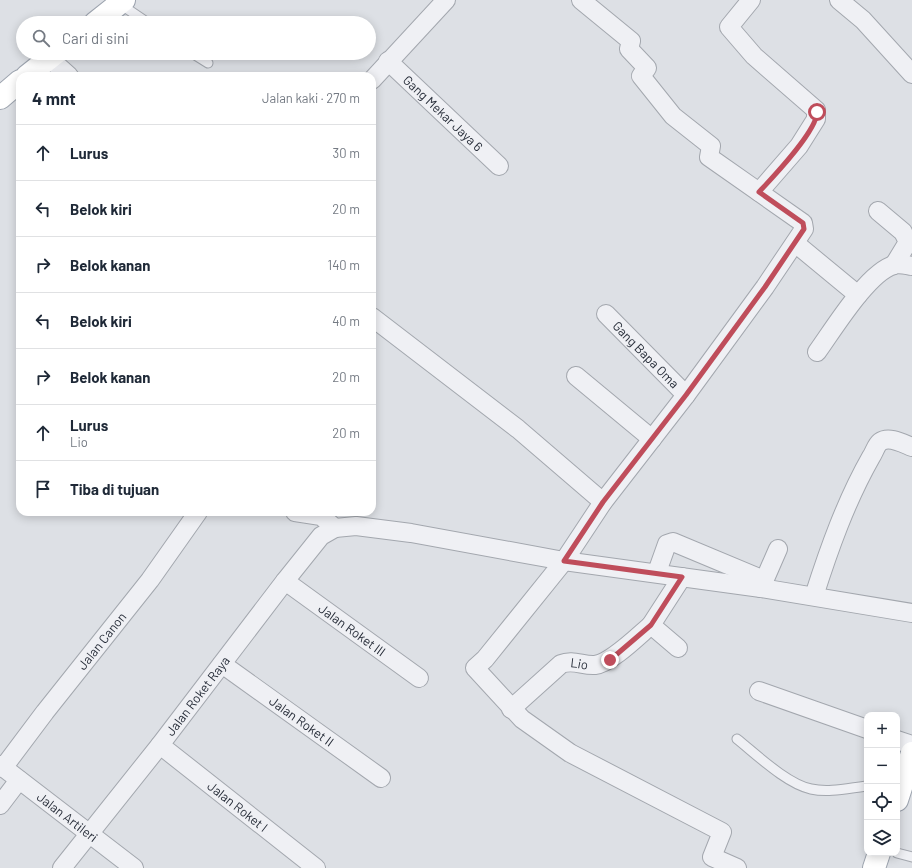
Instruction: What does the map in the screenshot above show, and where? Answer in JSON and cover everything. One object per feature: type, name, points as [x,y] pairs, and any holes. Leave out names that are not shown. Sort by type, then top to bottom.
[{"type":"main road","points":[[104,16],[122,2]]},
{"type":"main road","points":[[32,72],[47,60]]},
{"type":"main road","points":[[0,98],[16,85]]},
{"type":"main road","points":[[900,786],[912,753]]},
{"type":"main road","points":[[874,868],[878,856]]},
{"type":"street","points":[[376,75],[446,0]]},
{"type":"street","points":[[581,0],[631,41],[629,49],[647,68],[641,76],[673,116],[711,146],[709,157],[803,223],[804,229],[686,395],[603,502],[564,561],[485,659],[475,667],[511,709],[522,719],[570,753],[722,832],[712,857],[737,868]]},
{"type":"street","points":[[751,0],[729,27],[754,56],[817,112],[816,120],[799,146],[759,192]]},
{"type":"street","points":[[839,0],[863,20],[912,74]]},
{"type":"street","points":[[55,60],[66,72]]},
{"type":"street","name":"Gang Mekar Jaya 6","points":[[388,61],[499,166]]},
{"type":"street","points":[[878,211],[903,232],[908,242],[894,265]]},
{"type":"street","points":[[795,242],[858,295]]},
{"type":"street","points":[[817,352],[858,295],[880,272],[894,265],[912,266]]},
{"type":"street","name":"Gang Bapa Oma","points":[[606,314],[686,395]]},
{"type":"street","points":[[376,320],[518,429],[603,502]]},
{"type":"street","points":[[576,376],[652,439]]},
{"type":"street","points":[[814,596],[829,550],[862,473],[880,442],[886,439],[912,447]]},
{"type":"street","name":"Jalan Canon","points":[[2,766],[150,580],[195,516]]},
{"type":"street","points":[[321,516],[335,528],[356,526],[411,533],[564,561],[657,572],[682,577],[762,584],[814,596],[912,614]]},
{"type":"street","name":"Jalan Roket Raya","points":[[62,868],[160,745],[285,581],[322,536],[335,528]]},
{"type":"street","points":[[657,572],[667,544],[673,542],[762,584]]},
{"type":"street","points":[[762,584],[778,549]]},
{"type":"street","name":"Lio","points":[[511,709],[561,664],[576,662],[589,666],[605,662],[615,656],[651,625],[682,577]]},
{"type":"street","name":"Jalan Roket III","points":[[285,581],[419,678]]},
{"type":"street","points":[[651,625],[678,648]]},
{"type":"street","name":"Jalan Roket II","points":[[222,664],[381,778]]},
{"type":"street","points":[[759,691],[864,728]]},
{"type":"street","points":[[900,741],[912,745]]},
{"type":"street","name":"Jalan Roket I","points":[[160,745],[316,868]]},
{"type":"street","name":"Jalan Artileri","points":[[2,766],[134,868]]},
{"type":"street","points":[[0,805],[19,780]]},
{"type":"lane","points":[[122,2],[139,16]]},
{"type":"lane","points":[[202,60],[208,64]]},
{"type":"lane","points":[[737,739],[797,785],[812,790],[864,786]]},
{"type":"lane","points":[[900,854],[912,857]]},
{"type":"route","points":[[610,660],[651,625],[682,577],[657,572],[564,561],[603,502],[729,337],[804,229],[803,223],[759,192],[799,146],[816,120],[817,112]]}]
